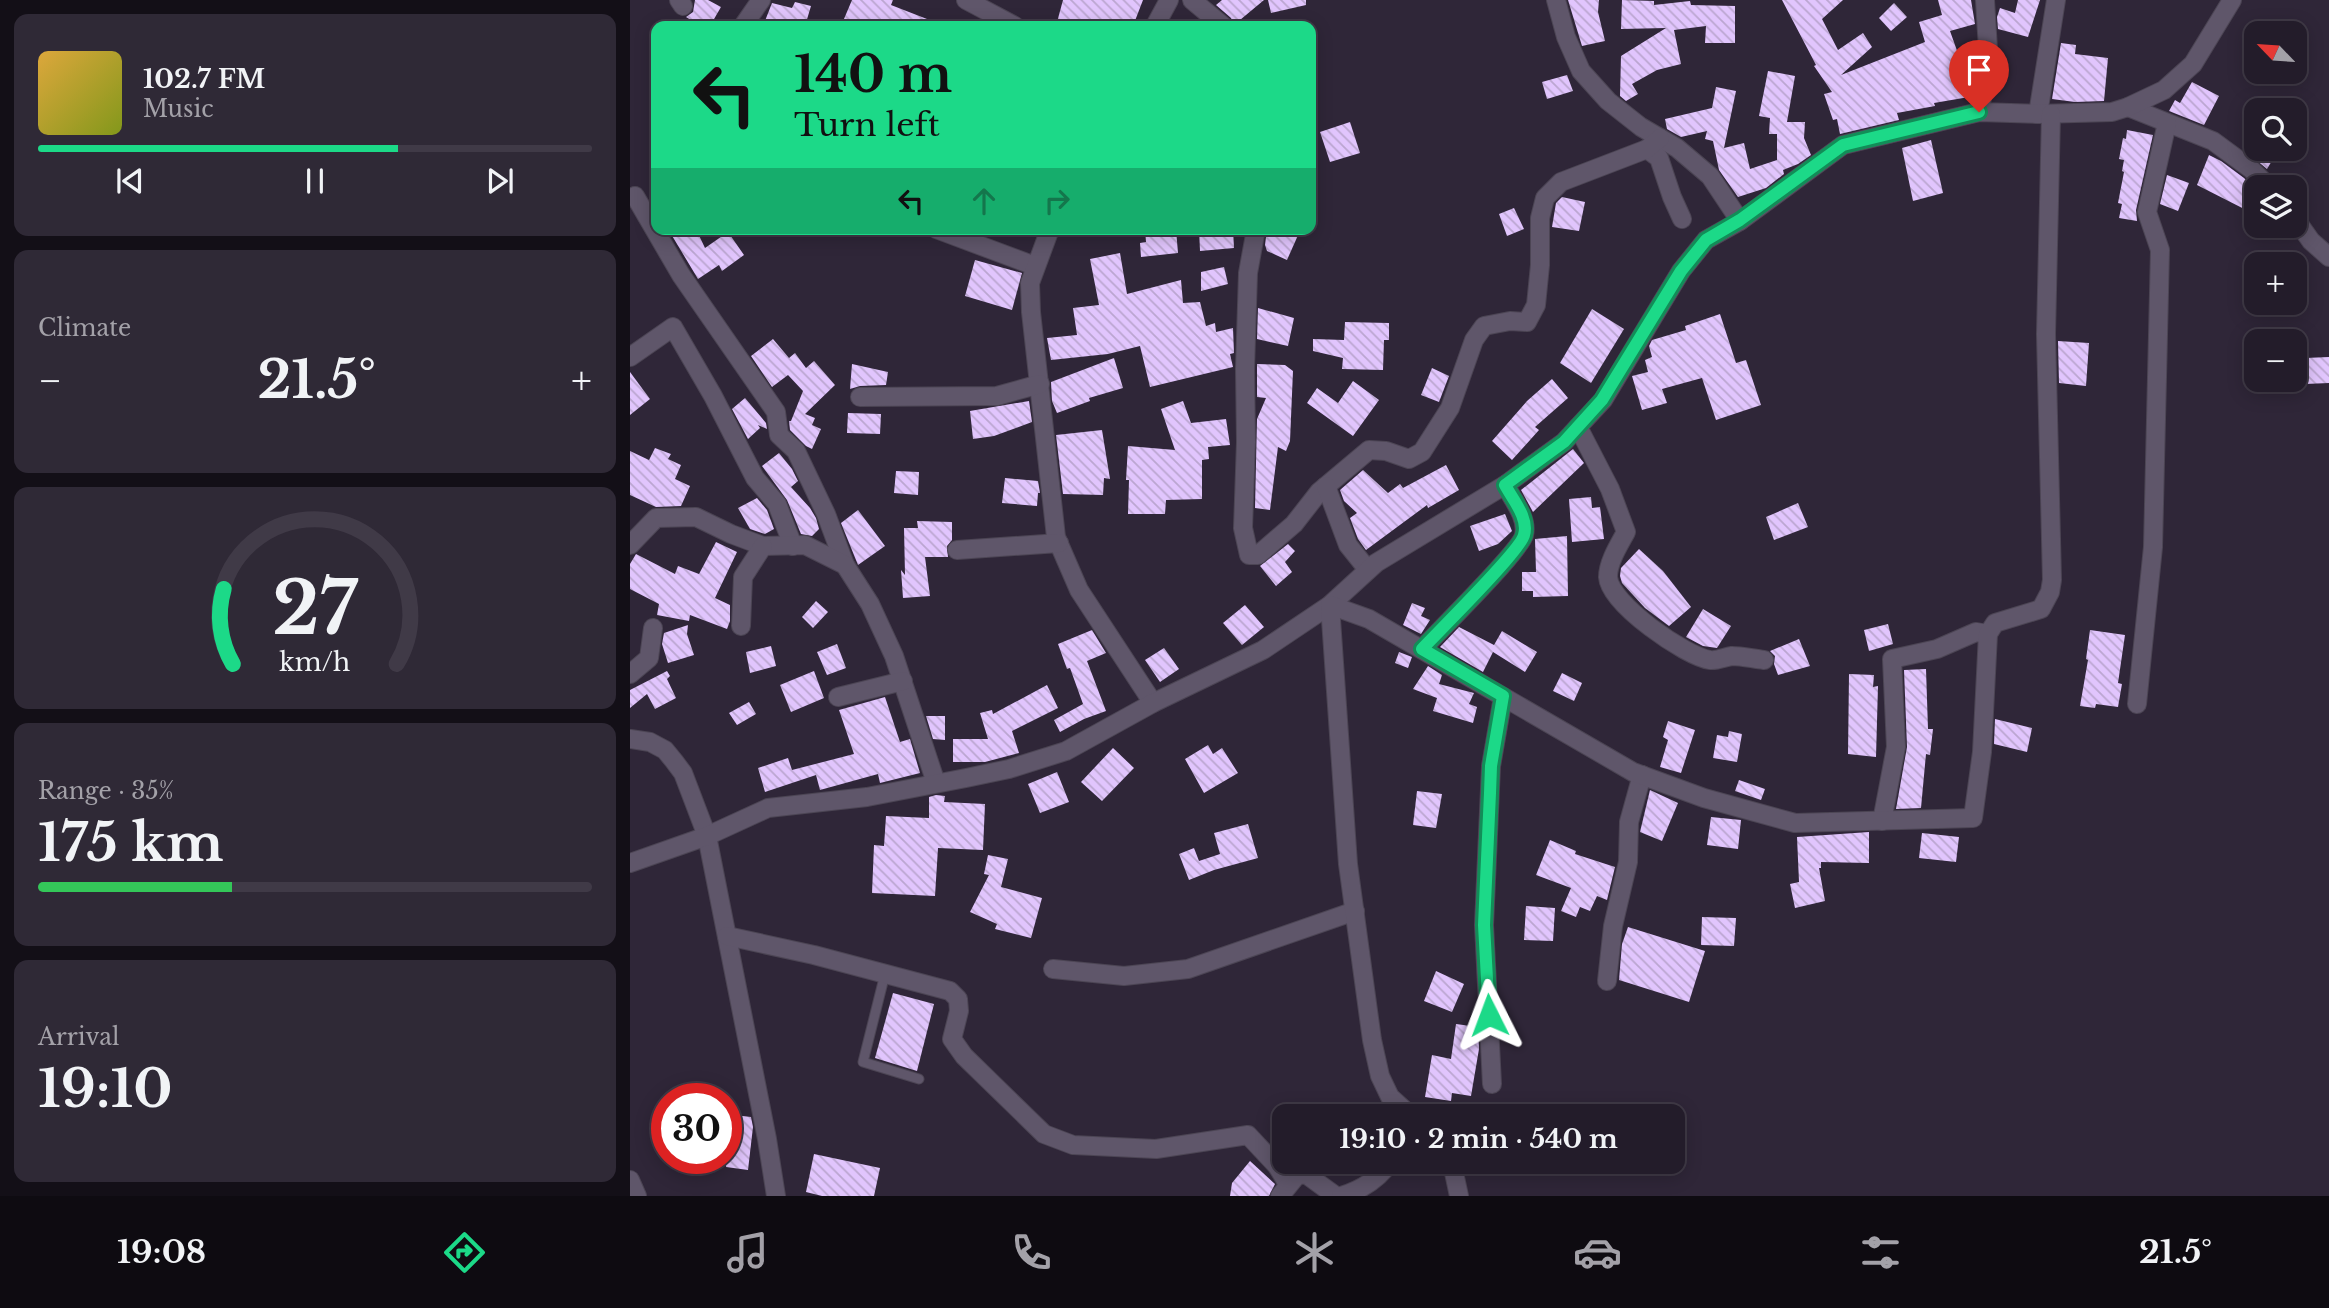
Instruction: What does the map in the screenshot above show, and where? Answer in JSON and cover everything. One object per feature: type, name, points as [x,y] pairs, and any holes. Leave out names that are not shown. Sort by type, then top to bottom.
[{"type":"street","points":[[746,21],[761,0]]},
{"type":"street","points":[[966,0],[1006,21]]},
{"type":"street","points":[[1158,21],[1169,0]]},
{"type":"street","points":[[1192,0],[1217,21]]},
{"type":"street","points":[[1556,0],[1566,37],[1581,71],[1608,101],[1641,127],[1654,143],[1682,219]]},
{"type":"street","points":[[1979,112],[1989,66],[1984,0]]},
{"type":"street","points":[[1330,605],[1369,619],[1642,775],[1704,798],[1795,823],[1973,818],[1982,752],[1988,634],[1995,623],[2041,609],[2050,592],[2052,580],[2046,334],[2045,114],[2056,0]]},
{"type":"street","points":[[630,863],[707,836],[768,808],[867,797],[1009,769],[1066,751],[1153,703],[1264,650],[1330,605],[1376,563],[1505,485],[1564,442],[1602,400],[1681,271],[1706,240],[1740,220],[1843,145],[1979,112],[2112,112],[2128,107],[2164,90],[2193,64],[2232,0]]},
{"type":"street","points":[[2128,107],[2213,141],[2256,175]]},
{"type":"street","points":[[2137,704],[2153,547],[2160,263],[2160,250],[2147,212],[2167,124]]},
{"type":"street","points":[[1255,235],[1248,273],[1242,528],[1249,555],[1258,555],[1294,524],[1326,486],[1369,450],[1386,451],[1409,459],[1422,452],[1450,408],[1474,340],[1484,326],[1527,321],[1536,304],[1540,265],[1540,218],[1545,198],[1562,182],[1654,143],[1676,148],[1710,176],[1740,220]]},
{"type":"street","points":[[635,196],[651,223]]},
{"type":"street","points":[[658,235],[681,275],[776,412],[779,435],[796,451],[826,514],[845,565],[870,604],[903,681],[936,783]]},
{"type":"street","points":[[952,235],[1035,266]]},
{"type":"street","points":[[1048,235],[1030,283],[1056,537],[1079,590],[1153,703]]},
{"type":"street","points":[[2307,235],[2329,257]]},
{"type":"street","points":[[630,357],[673,327],[713,396],[755,478],[777,504],[793,546]]},
{"type":"street","points":[[860,397],[997,397],[1040,384]]},
{"type":"street","points":[[1578,427],[1610,489],[1626,532],[1612,561],[1608,578],[1615,592],[1651,629],[1679,648],[1712,660],[1732,656],[1764,660]]},
{"type":"street","points":[[1422,649],[1506,560],[1524,537],[1524,521],[1505,485]]},
{"type":"street","points":[[1326,486],[1348,545],[1368,570]]},
{"type":"street","points":[[632,540],[656,518],[696,517],[763,546],[805,545],[845,565]]},
{"type":"street","points":[[957,550],[1059,543]]},
{"type":"street","points":[[741,626],[743,577],[763,546]]},
{"type":"street","points":[[1330,605],[1348,864],[1371,1040],[1380,1076],[1396,1104]]},
{"type":"street","points":[[630,674],[649,658],[653,628]]},
{"type":"street","points":[[1882,821],[1896,747],[1892,659],[1937,649],[1976,632],[1988,634]]},
{"type":"street","points":[[838,697],[903,681]]},
{"type":"street","points":[[1492,1084],[1484,925],[1491,766],[1503,696]]},
{"type":"street","points":[[630,739],[650,742],[665,750],[674,761],[683,773],[707,836],[776,1196]]},
{"type":"street","points":[[1607,981],[1613,926],[1628,862],[1629,822],[1642,775]]},
{"type":"street","points":[[1052,969],[1124,976],[1188,969],[1354,911]]},
{"type":"street","points":[[727,936],[814,955],[950,991],[958,999],[959,1011],[952,1039],[964,1056],[1044,1133],[1073,1145],[1156,1149],[1248,1135],[1277,1166],[1284,1190]]},
{"type":"street","points":[[1284,1190],[1298,1174],[1307,1175],[1339,1196],[1361,1190],[1379,1174]]},
{"type":"street","points":[[1454,1174],[1459,1196]]},
{"type":"street","points":[[630,1180],[637,1196]]},
{"type":"lane","points":[[885,974],[863,1062],[919,1079]]},
{"type":"building","points":[[695,0],[708,0],[721,7],[713,21],[693,21],[686,17],[693,12]]},
{"type":"building","points":[[852,0],[893,0],[891,5],[932,21],[843,21]]},
{"type":"building","points":[[1063,0],[1143,0],[1135,21],[1057,21]]},
{"type":"building","points":[[1222,0],[1264,0],[1239,21],[1232,21],[1216,5]]},
{"type":"building","points":[[1268,0],[1306,0],[1306,5],[1271,13]]},
{"type":"building","points":[[1568,0],[1599,0],[1598,12],[1605,41],[1582,46]]},
{"type":"building","points":[[1622,0],[1654,1],[1654,5],[1690,1],[1691,5],[1735,6],[1735,43],[1705,43],[1706,26],[1674,30],[1681,64],[1657,70],[1632,84],[1638,94],[1626,101],[1620,96],[1621,56],[1666,28],[1621,29]]},
{"type":"building","points":[[1782,0],[1843,0],[1822,19],[1838,50],[1863,33],[1872,47],[1841,75],[1925,42],[1919,22],[1942,15],[1938,0],[1971,0],[1975,24],[1950,31],[1965,73],[1969,97],[1897,113],[1899,120],[1840,134],[1837,119],[1833,120],[1824,94],[1832,92],[1814,66],[1816,65]]},
{"type":"building","points":[[2018,0],[2040,0],[2028,37],[1998,29],[1997,17],[2000,8],[2015,13]]},
{"type":"building","points":[[795,2],[811,6],[806,21],[765,21],[772,3],[792,8]]},
{"type":"building","points":[[1894,3],[1907,17],[1891,31],[1879,18]]},
{"type":"building","points":[[2061,43],[2076,45],[2075,54],[2108,58],[2104,101],[2075,102],[2052,99]]},
{"type":"building","points":[[1768,71],[1795,76],[1787,122],[1805,122],[1804,138],[1811,155],[1783,170],[1784,174],[1766,188],[1738,197],[1719,170],[1713,141],[1705,139],[1707,131],[1681,137],[1667,129],[1665,119],[1712,108],[1716,87],[1736,91],[1724,148],[1744,143],[1750,169],[1777,160],[1777,134],[1769,134],[1770,118],[1759,116]]},
{"type":"building","points":[[1567,75],[1573,91],[1547,99],[1542,82]]},
{"type":"building","points":[[2192,82],[2219,96],[2204,125],[2169,111],[2175,100],[2180,103]]},
{"type":"building","points":[[1350,122],[1360,153],[1330,162],[1320,132]]},
{"type":"building","points":[[2127,130],[2153,135],[2136,210],[2137,221],[2119,218],[2122,204],[2118,203],[2124,160],[2119,159]]},
{"type":"building","points":[[1931,140],[1943,193],[1913,201],[1902,148]]},
{"type":"building","points":[[2209,155],[2244,178],[2244,209],[2197,185]]},
{"type":"building","points":[[2257,161],[2272,161],[2267,169]]},
{"type":"building","points":[[2167,175],[2189,183],[2178,211],[2160,204]]},
{"type":"building","points":[[1562,197],[1585,202],[1579,231],[1552,227],[1556,203]]},
{"type":"building","points":[[1514,208],[1524,229],[1507,236],[1499,214]]},
{"type":"building","points":[[672,235],[699,235],[705,248],[724,235],[730,235],[744,255],[722,271],[719,265],[698,279]]},
{"type":"building","points":[[1145,235],[1176,235],[1178,253],[1141,257],[1140,243],[1146,242]]},
{"type":"building","points":[[1199,235],[1233,235],[1234,248],[1200,251]]},
{"type":"building","points":[[1266,235],[1298,235],[1287,260],[1267,251]]},
{"type":"building","points":[[1120,253],[1127,294],[1181,280],[1183,303],[1200,302],[1206,326],[1215,323],[1216,332],[1233,328],[1234,353],[1230,354],[1233,367],[1150,387],[1140,346],[1108,354],[1051,360],[1047,338],[1077,335],[1073,308],[1099,305],[1090,259]]},
{"type":"building","points":[[975,260],[1022,273],[1012,310],[965,296]]},
{"type":"building","points":[[1224,267],[1228,284],[1201,291],[1201,272]]},
{"type":"building","points":[[1258,308],[1294,318],[1288,346],[1257,339]]},
{"type":"building","points":[[1592,309],[1624,329],[1591,383],[1560,363]]},
{"type":"building","points":[[1720,314],[1736,363],[1746,360],[1761,405],[1716,420],[1702,378],[1662,389],[1667,403],[1642,410],[1632,376],[1648,372],[1645,360],[1652,357],[1649,346],[1652,340],[1686,330],[1685,326]]},
{"type":"building","points":[[1345,322],[1389,323],[1389,340],[1384,340],[1383,370],[1342,369],[1343,358],[1313,351],[1313,339],[1344,340]]},
{"type":"building","points":[[773,339],[789,358],[795,353],[806,368],[814,361],[835,385],[805,414],[815,418],[812,425],[821,429],[812,449],[790,430],[789,421],[803,391],[788,375],[772,387],[751,356]]},
{"type":"building","points":[[2058,341],[2089,343],[2086,386],[2059,383]]},
{"type":"building","points":[[2329,357],[2329,383],[2307,384],[2307,358]]},
{"type":"building","points":[[1114,358],[1123,388],[1089,398],[1090,401],[1057,413],[1052,401],[1051,382]]},
{"type":"building","points":[[852,364],[888,372],[886,385],[850,389]]},
{"type":"building","points":[[1257,364],[1285,365],[1293,371],[1290,441],[1286,451],[1278,447],[1270,510],[1255,508],[1257,419],[1266,398],[1257,397]]},
{"type":"building","points":[[1432,368],[1449,376],[1439,402],[1421,395]]},
{"type":"building","points":[[630,372],[650,399],[630,415]]},
{"type":"building","points":[[1552,379],[1568,398],[1535,427],[1539,430],[1512,460],[1492,441],[1527,401]]},
{"type":"building","points":[[1353,381],[1379,400],[1353,436],[1307,403],[1317,388],[1338,403]]},
{"type":"building","points":[[745,398],[766,423],[767,429],[758,425],[760,428],[748,439],[732,409]]},
{"type":"building","points":[[1029,401],[1032,422],[994,436],[973,439],[970,411]]},
{"type":"building","points":[[1183,401],[1191,423],[1226,419],[1230,445],[1208,447],[1209,459],[1202,460],[1202,499],[1166,500],[1165,514],[1128,514],[1128,446],[1175,450],[1161,409]]},
{"type":"building","points":[[848,413],[881,414],[880,434],[847,433]]},
{"type":"building","points":[[1102,430],[1110,479],[1104,478],[1103,495],[1063,494],[1056,435]]},
{"type":"building","points":[[655,448],[671,454],[668,459],[681,465],[675,479],[690,486],[681,506],[656,507],[630,495],[630,451],[649,460]]},
{"type":"building","points":[[1573,449],[1584,463],[1533,512],[1521,490]]},
{"type":"building","points":[[779,453],[798,481],[791,487],[816,518],[819,529],[812,536],[801,534],[787,500],[762,466]]},
{"type":"building","points":[[1446,465],[1459,490],[1428,508],[1427,505],[1366,550],[1358,539],[1350,518],[1357,513],[1344,501],[1340,490],[1363,470],[1388,493],[1400,484],[1403,488]]},
{"type":"building","points":[[896,471],[919,472],[918,495],[894,493]]},
{"type":"building","points":[[1005,478],[1038,481],[1040,493],[1037,506],[1002,503]]},
{"type":"building","points":[[1591,497],[1592,508],[1600,507],[1604,539],[1572,542],[1569,499]]},
{"type":"building","points":[[757,498],[767,510],[774,529],[765,534],[750,529],[738,508]]},
{"type":"building","points":[[1798,503],[1808,527],[1774,540],[1766,517]]},
{"type":"building","points":[[858,510],[885,546],[858,565],[841,523]]},
{"type":"building","points":[[1505,514],[1512,531],[1498,544],[1479,551],[1470,526]]},
{"type":"building","points":[[917,521],[952,522],[952,540],[947,546],[948,557],[925,557],[930,596],[903,598],[901,570],[905,575],[904,528],[918,528]]},
{"type":"building","points":[[1567,536],[1568,596],[1533,597],[1533,591],[1522,591],[1522,572],[1536,572],[1535,539]]},
{"type":"building","points":[[716,542],[737,552],[715,598],[730,605],[727,629],[690,615],[689,621],[657,615],[659,604],[630,589],[630,564],[636,554],[675,574],[678,566],[699,574]]},
{"type":"building","points":[[1288,544],[1295,551],[1285,562],[1292,572],[1276,586],[1260,566]]},
{"type":"building","points":[[1639,549],[1663,571],[1691,607],[1669,626],[1645,608],[1622,583],[1621,568]]},
{"type":"building","points":[[816,601],[828,612],[813,628],[802,617]]},
{"type":"building","points":[[1412,603],[1425,608],[1421,616],[1430,620],[1421,634],[1403,625]]},
{"type":"building","points":[[1245,605],[1264,627],[1242,645],[1223,623]]},
{"type":"building","points":[[1703,609],[1731,626],[1717,648],[1703,646],[1686,637]]},
{"type":"building","points":[[1888,624],[1893,644],[1869,651],[1864,630]]},
{"type":"building","points":[[688,625],[687,634],[694,655],[668,663],[662,644],[664,633]]},
{"type":"building","points":[[1459,627],[1494,645],[1502,631],[1537,652],[1525,672],[1493,652],[1483,672],[1440,647]]},
{"type":"building","points":[[1092,630],[1106,653],[1087,661],[1106,711],[1060,732],[1054,720],[1083,704],[1058,644]]},
{"type":"building","points":[[2090,630],[2125,635],[2118,683],[2122,684],[2118,707],[2096,704],[2095,708],[2080,706]]},
{"type":"building","points":[[1799,639],[1810,666],[1778,675],[1774,664],[1775,656],[1770,651]]},
{"type":"building","points":[[837,644],[846,668],[827,675],[817,652]]},
{"type":"building","points":[[771,646],[776,666],[750,673],[746,652]]},
{"type":"building","points":[[1164,648],[1179,669],[1160,682],[1145,660]]},
{"type":"building","points":[[1399,652],[1412,657],[1408,668],[1395,663]]},
{"type":"building","points":[[1428,666],[1442,675],[1439,684],[1474,693],[1469,704],[1477,707],[1473,723],[1433,711],[1437,698],[1413,689]]},
{"type":"building","points":[[1926,669],[1928,729],[1933,729],[1930,755],[1926,754],[1921,808],[1896,809],[1907,747],[1904,670]]},
{"type":"building","points":[[667,671],[670,676],[667,679],[676,698],[655,709],[647,694],[630,708],[630,690]]},
{"type":"building","points":[[814,671],[824,698],[791,712],[780,685]]},
{"type":"building","points":[[1562,673],[1582,683],[1574,701],[1553,691]]},
{"type":"building","points":[[1849,674],[1874,675],[1873,687],[1878,686],[1876,757],[1848,754]]},
{"type":"building","points":[[1047,685],[1058,708],[1012,731],[1019,753],[985,762],[953,762],[953,739],[988,739],[980,713],[992,710],[993,714]]},
{"type":"building","points":[[885,697],[900,742],[910,739],[920,773],[880,783],[878,774],[820,790],[816,775],[765,792],[758,768],[788,758],[792,770],[854,754],[839,710]]},
{"type":"building","points":[[749,702],[756,714],[737,725],[729,713]]},
{"type":"building","points":[[926,716],[945,716],[945,740],[933,739]]},
{"type":"building","points":[[1995,719],[2032,728],[2027,752],[1994,744]]},
{"type":"building","points":[[1668,721],[1695,730],[1681,773],[1660,767],[1668,740],[1663,737]]},
{"type":"building","points":[[1729,731],[1742,734],[1737,762],[1713,758],[1717,735],[1728,737]]},
{"type":"building","points":[[1208,745],[1213,754],[1222,748],[1238,773],[1204,793],[1185,759]]},
{"type":"building","points":[[1113,748],[1134,768],[1102,801],[1081,782]]},
{"type":"building","points":[[1057,772],[1069,802],[1040,813],[1028,784]]},
{"type":"building","points":[[1739,780],[1765,789],[1761,800],[1735,791]]},
{"type":"building","points":[[1650,790],[1678,803],[1662,841],[1640,832]]},
{"type":"building","points":[[1417,791],[1442,794],[1436,828],[1413,825]]},
{"type":"building","points":[[945,796],[944,802],[985,804],[983,850],[938,848],[935,896],[872,893],[874,845],[884,846],[886,816],[929,818],[929,797]]},
{"type":"building","points":[[1711,817],[1741,820],[1738,849],[1707,845]]},
{"type":"building","points":[[1248,824],[1258,858],[1189,880],[1179,854],[1194,848],[1199,861],[1220,854],[1214,833]]},
{"type":"building","points":[[1869,832],[1869,863],[1821,862],[1819,868],[1825,901],[1795,908],[1790,884],[1799,882],[1797,837]]},
{"type":"building","points":[[1922,833],[1959,837],[1956,862],[1919,858]]},
{"type":"building","points":[[1550,840],[1576,851],[1575,854],[1615,867],[1607,900],[1597,896],[1590,911],[1580,907],[1576,917],[1561,911],[1571,888],[1536,875]]},
{"type":"building","points":[[988,855],[1008,859],[1001,887],[1042,898],[1031,938],[995,929],[997,924],[970,912],[989,875],[984,874]]},
{"type":"building","points":[[1526,906],[1555,908],[1553,941],[1524,940]]},
{"type":"building","points":[[1702,917],[1736,918],[1734,946],[1701,945]]},
{"type":"building","points":[[1628,927],[1705,951],[1689,1002],[1619,980],[1622,944]]},
{"type":"building","points":[[1436,971],[1464,984],[1452,1012],[1424,1001]]},
{"type":"building","points":[[893,993],[934,1004],[917,1071],[875,1058]]},
{"type":"building","points":[[1456,1024],[1478,1027],[1479,1049],[1471,1096],[1452,1093],[1451,1101],[1425,1097],[1432,1055],[1451,1059]]},
{"type":"building","points":[[742,1116],[751,1117],[753,1127],[748,1170],[742,1169]]},
{"type":"building","points":[[814,1154],[880,1168],[874,1196],[822,1196],[806,1192]]},
{"type":"building","points":[[1250,1161],[1275,1184],[1269,1196],[1230,1196],[1232,1183]]},
{"type":"route","points":[[1489,1015],[1484,925],[1491,766],[1503,696],[1422,649],[1506,560],[1524,537],[1524,521],[1505,485],[1564,442],[1602,400],[1681,271],[1706,240],[1740,220],[1843,145],[1979,112]]}]
